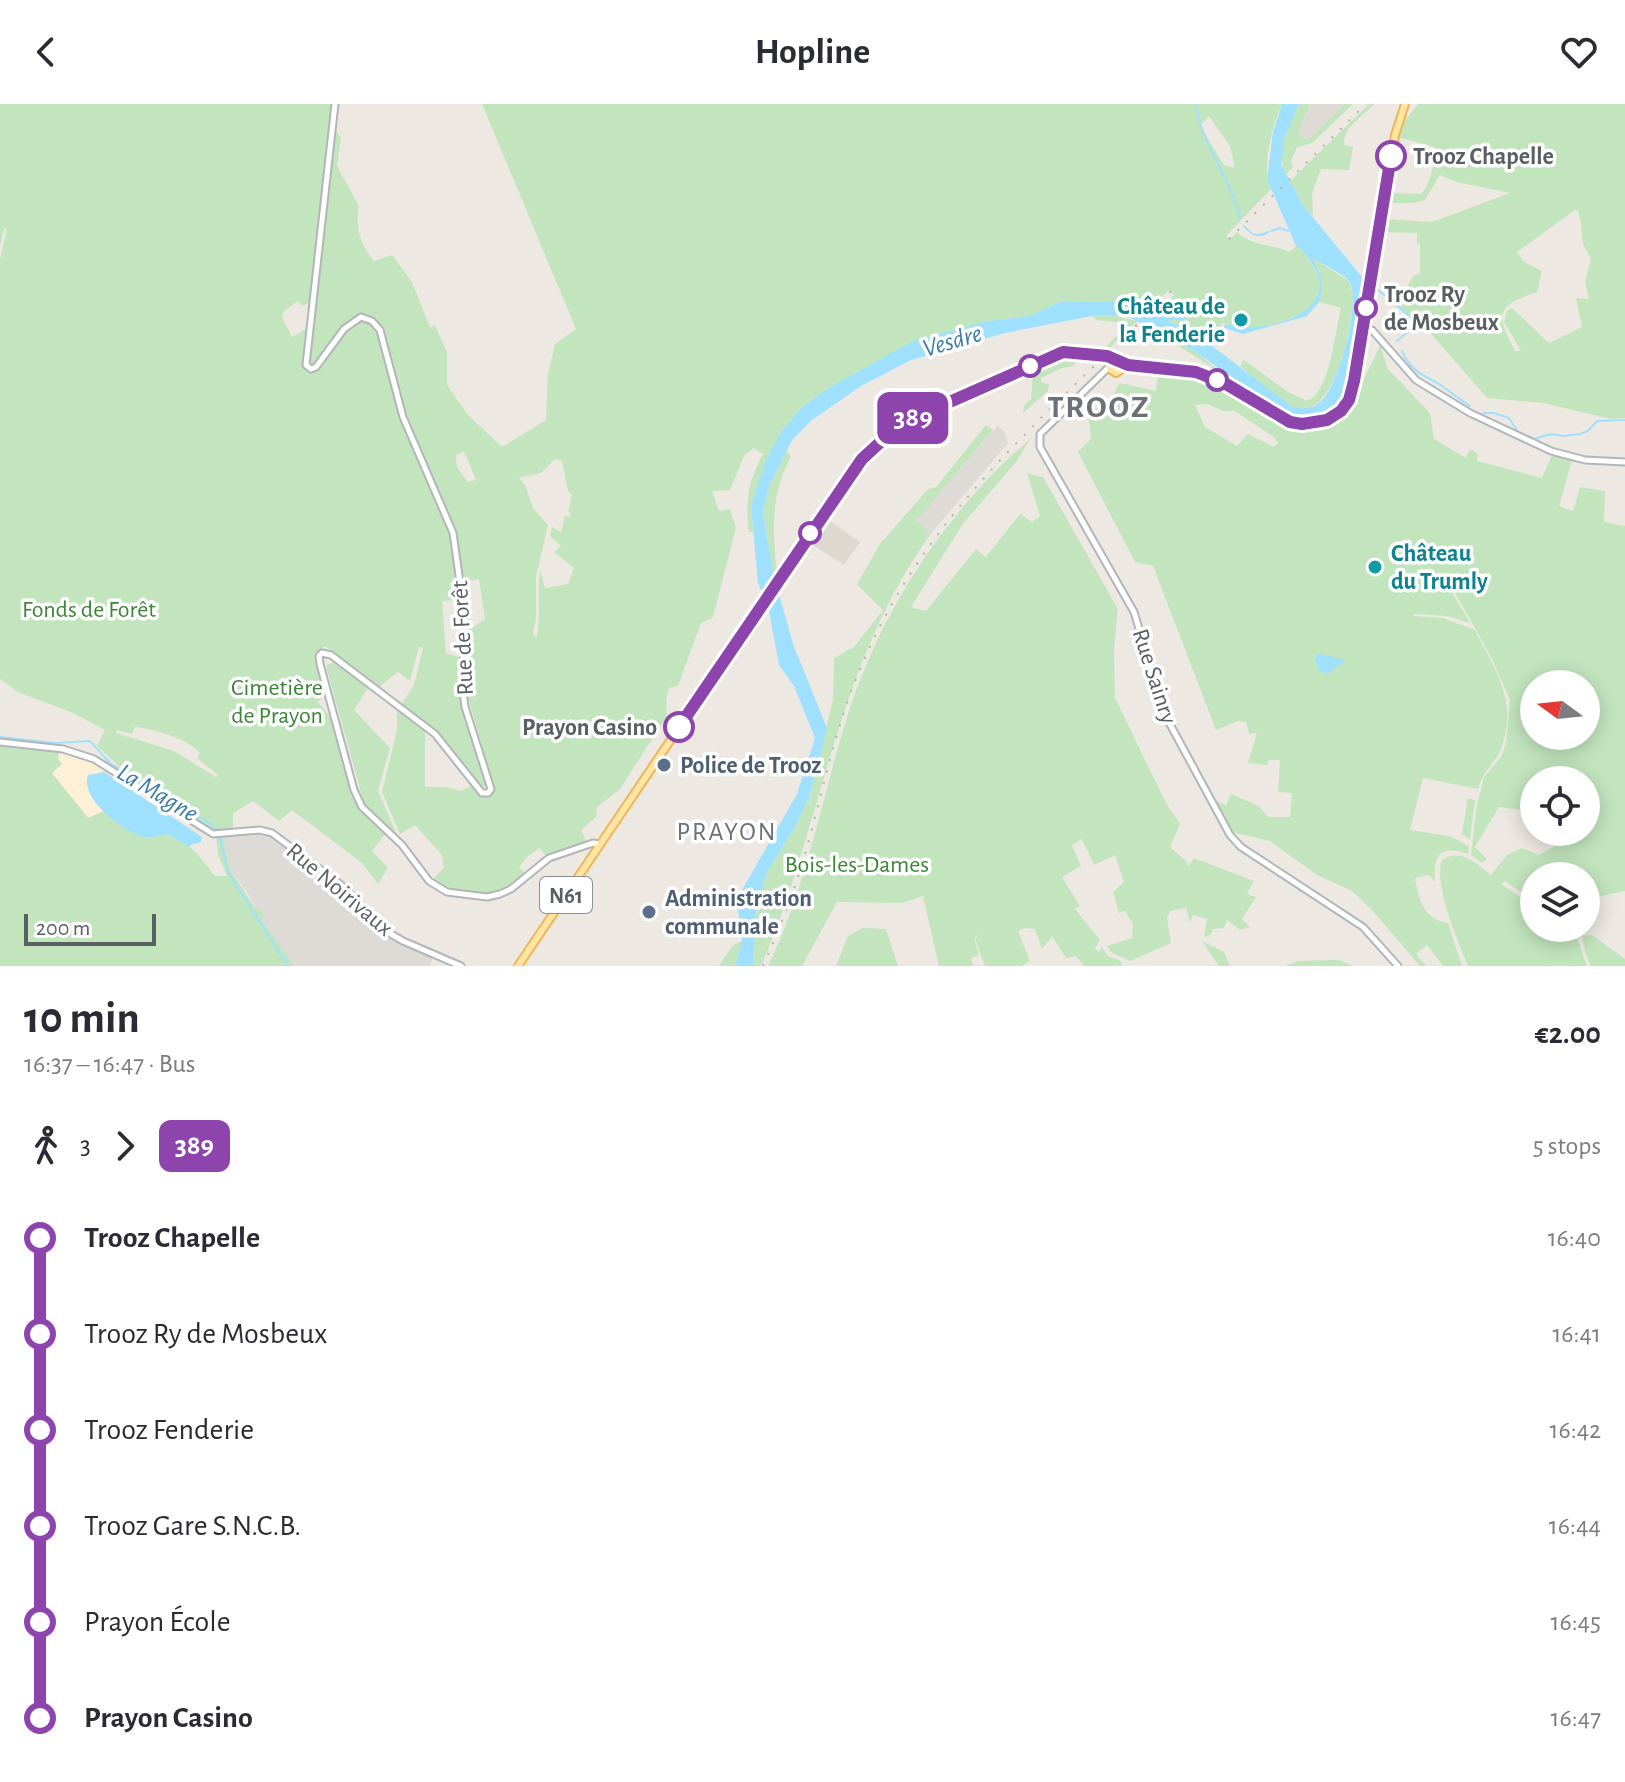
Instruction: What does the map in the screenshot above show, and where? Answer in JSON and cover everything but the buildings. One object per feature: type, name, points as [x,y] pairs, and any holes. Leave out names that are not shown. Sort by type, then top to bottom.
[{"type":"main road","points":[[1111,364],[1120,369],[1185,370],[1208,376],[1290,422],[1309,424],[1327,420],[1345,406],[1351,393],[1395,135],[1405,104]]},
{"type":"main road","name":"N61","points":[[518,966],[862,459],[898,427],[1060,353],[1081,352],[1120,369]]},
{"type":"street","name":"Rue de Forêt","points":[[335,104],[306,365],[311,369],[316,367],[351,322],[361,317],[372,321],[380,330],[403,417],[453,533],[466,625],[462,684],[465,707],[491,789],[488,793],[482,793],[435,734],[331,655],[322,653],[319,656],[320,664],[354,790],[362,807],[402,845],[429,881],[447,892],[487,897],[500,894],[511,889],[549,858],[593,843],[600,844]]},
{"type":"street","points":[[1363,327],[1372,330],[1416,380],[1470,413],[1551,451],[1585,460],[1625,462]]},
{"type":"street","name":"Rue Sainry","points":[[1111,364],[1040,434],[1040,447],[1134,612],[1165,715],[1175,736],[1230,835],[1241,847],[1363,927],[1398,966]]},
{"type":"street","name":"Rue Sainry","points":[[1093,383],[1120,369]]},
{"type":"street","name":"Rue Noirivaux","points":[[0,742],[63,749],[94,759],[218,834],[260,830],[272,833],[340,884],[391,934],[461,966]]},
{"type":"shaded area","points":[[1310,104],[1345,104],[1308,140],[1298,135]]},
{"type":"shaded area","points":[[998,425],[1008,443],[930,535],[916,520]]},
{"type":"shaded area","points":[[824,517],[860,542],[844,565],[808,542]]},
{"type":"shaded area","points":[[59,752],[89,758],[107,770],[88,775],[96,804],[104,811],[89,818],[51,773],[62,764],[58,760]]},
{"type":"shaded area","points":[[261,832],[274,836],[317,868],[397,941],[433,957],[430,966],[295,966],[261,920],[249,895],[230,869],[223,837]]},
{"type":"green space","points":[[0,104],[333,104],[312,301],[302,306],[298,301],[285,310],[282,317],[292,337],[308,328],[303,367],[316,371],[351,326],[359,321],[372,324],[378,334],[402,419],[451,529],[460,600],[442,601],[446,653],[461,658],[465,707],[489,785],[482,788],[476,783],[434,729],[401,705],[414,685],[423,648],[419,647],[410,681],[398,672],[379,687],[325,646],[314,654],[324,696],[318,702],[331,718],[351,796],[362,812],[386,833],[372,851],[388,868],[378,884],[362,863],[292,810],[279,821],[253,801],[233,813],[233,829],[213,831],[119,771],[121,768],[97,746],[105,730],[73,713],[18,692],[0,679],[0,259],[7,229],[4,228],[0,246]],"holes":[[[135,727],[186,743],[200,753],[197,758],[219,776],[174,751],[116,733],[117,730],[132,734]]]},
{"type":"green space","points":[[482,104],[1282,104],[1267,157],[1271,189],[1226,236],[1230,239],[1237,232],[1255,242],[1290,252],[1296,246],[1309,259],[1320,284],[1318,296],[1301,314],[1260,326],[1241,327],[1222,323],[1220,333],[1211,345],[1169,321],[1186,316],[1174,316],[1160,309],[1174,295],[1169,290],[1152,307],[1126,301],[1059,302],[1030,316],[987,321],[830,387],[801,408],[781,432],[751,505],[753,532],[749,532],[749,492],[763,454],[754,448],[744,456],[730,490],[712,491],[719,511],[730,509],[736,528],[713,617],[701,623],[678,686],[669,688],[667,716],[620,789],[596,808],[597,816],[581,830],[586,841],[546,856],[540,848],[519,867],[526,874],[502,888],[480,894],[458,891],[432,880],[444,868],[442,855],[415,825],[400,834],[382,792],[397,730],[397,709],[425,728],[425,787],[461,791],[472,785],[483,796],[493,792],[465,688],[469,630],[485,619],[479,579],[464,582],[456,529],[406,411],[383,327],[372,319],[361,317],[351,320],[334,335],[313,366],[309,364],[336,130],[341,138],[337,166],[359,206],[358,229],[365,248],[374,261],[392,255],[412,282],[430,327],[435,326],[447,352],[447,385],[468,415],[502,447],[546,420],[548,374],[555,344],[576,329]],"holes":[[[1209,116],[1230,146],[1235,168],[1224,165],[1200,126]],[[464,451],[476,480],[468,482],[457,467],[456,455]],[[555,459],[562,461],[568,491],[572,495],[568,512],[571,513],[569,517],[565,516],[561,532],[552,527],[550,536],[561,546],[554,552],[574,568],[568,584],[545,588],[540,570],[537,637],[533,635],[536,577],[548,525],[533,508],[525,485],[519,478],[541,473]]]},
{"type":"green space","points":[[1299,104],[1310,104],[1298,135],[1308,140],[1345,104],[1353,104],[1312,143],[1297,147],[1291,161],[1293,167],[1286,174],[1283,148]]},
{"type":"green space","points":[[1369,104],[1374,104],[1350,127],[1345,138],[1344,145],[1353,147],[1349,170],[1321,169],[1312,193],[1313,216],[1302,204],[1290,181]]},
{"type":"green space","points":[[1418,104],[1625,104],[1625,418],[1611,419],[1543,403],[1487,398],[1426,328],[1420,331],[1401,308],[1409,282],[1420,273],[1420,244],[1417,243],[1417,233],[1382,232],[1384,219],[1432,222],[1510,193],[1457,182],[1440,175],[1425,200],[1387,203],[1389,193],[1421,194],[1432,172],[1435,147],[1397,137],[1402,117],[1408,117]],"holes":[[[1578,210],[1584,245],[1591,258],[1585,282],[1589,299],[1576,298],[1582,327],[1549,343],[1512,308],[1507,311],[1504,322],[1521,351],[1515,351],[1505,328],[1503,320],[1503,313],[1513,302],[1537,292],[1542,271],[1524,262],[1517,252]]]},
{"type":"green space","points":[[1311,257],[1349,281],[1353,299],[1345,346],[1332,383],[1313,406],[1300,409],[1277,398],[1240,366],[1244,360],[1288,392],[1307,401],[1315,396],[1326,374],[1341,308],[1319,302],[1321,277]]},
{"type":"green space","points":[[1112,315],[1138,321],[1105,352],[1102,351],[1126,326],[1125,323],[1096,320],[1092,316]]},
{"type":"green space","points":[[1145,324],[1193,350],[1226,376],[1147,326],[1130,338]]},
{"type":"green space","points":[[1380,345],[1388,369],[1430,413],[1434,439],[1466,458],[1470,449],[1478,454],[1477,461],[1542,478],[1552,455],[1572,460],[1559,506],[1573,511],[1580,487],[1605,491],[1604,522],[1625,526],[1625,891],[1600,896],[1600,862],[1520,862],[1520,891],[1505,881],[1501,884],[1520,897],[1520,942],[1578,942],[1587,966],[1468,966],[1453,928],[1441,884],[1442,860],[1462,856],[1491,875],[1507,855],[1521,848],[1539,855],[1555,846],[1600,846],[1600,766],[1520,766],[1520,810],[1499,807],[1475,847],[1487,859],[1482,863],[1471,855],[1476,810],[1484,777],[1501,757],[1506,744],[1510,700],[1490,655],[1450,584],[1470,623],[1447,616],[1413,616],[1443,618],[1475,630],[1502,686],[1506,700],[1506,730],[1500,752],[1483,776],[1478,789],[1423,778],[1410,830],[1449,836],[1469,846],[1468,854],[1451,850],[1440,854],[1435,865],[1435,882],[1429,875],[1415,878],[1428,913],[1448,923],[1462,966],[1443,966],[1427,945],[1416,954],[1426,966],[1420,966],[1352,891],[1317,875],[1270,841],[1231,832],[1213,799],[1226,805],[1231,794],[1259,806],[1268,817],[1290,817],[1292,793],[1278,792],[1280,760],[1269,760],[1267,765],[1248,763],[1257,733],[1249,734],[1246,722],[1238,721],[1216,730],[1153,566],[1135,562],[1078,452],[1091,439],[1088,411],[1107,405],[1120,383],[1156,391],[1158,373],[1211,384],[1231,392],[1277,420],[1303,426],[1328,423],[1342,416]],"holes":[[[1208,404],[1223,411],[1235,411],[1274,437],[1278,443],[1274,447],[1248,434],[1237,446],[1205,427],[1195,405]]]},
{"type":"green space","points":[[1062,357],[1079,358],[1073,366],[1041,378],[1041,382],[1049,384],[1048,391],[1023,413],[1024,405],[1031,399],[1033,371]]},
{"type":"green space","points":[[986,425],[993,430],[917,520],[930,535],[898,585],[872,638],[851,691],[782,911],[761,966],[753,966],[757,904],[767,872],[794,829],[810,795],[833,700],[834,658],[854,647],[883,610],[857,584],[880,544],[928,489],[936,487]]},
{"type":"green space","name":"Bois-les-Dames","points":[[1031,438],[1016,462],[962,525],[911,607],[926,611],[976,549],[986,557],[1020,514],[1032,522],[1040,516],[1027,473],[1043,477],[1118,609],[1114,648],[1115,698],[1166,803],[1180,824],[1170,847],[1187,862],[1188,867],[1194,858],[1254,881],[1247,894],[1256,897],[1242,919],[1250,927],[1240,930],[1227,920],[1224,928],[1213,929],[1209,937],[1204,936],[1207,919],[1193,915],[1190,922],[1186,908],[1170,911],[1167,918],[1171,943],[1130,961],[1112,953],[1107,946],[1132,938],[1133,924],[1125,911],[1119,913],[1113,892],[1124,882],[1115,855],[1094,865],[1082,839],[1072,845],[1081,866],[1062,877],[1080,906],[1075,909],[1100,940],[1095,949],[1099,952],[1102,947],[1108,956],[1122,962],[1121,966],[1084,966],[1076,956],[1066,958],[1052,936],[1042,949],[1035,929],[1024,928],[1018,931],[1030,961],[1022,966],[985,966],[975,939],[980,932],[974,939],[979,955],[971,958],[973,966],[939,966],[923,896],[902,903],[837,902],[802,966],[768,966],[792,908],[858,686],[894,607],[917,569],[969,500]]},
{"type":"green space","points":[[787,450],[791,457],[776,498],[774,542],[777,572],[774,576],[763,512],[769,486]]},
{"type":"green space","points":[[333,662],[368,688],[354,710],[390,748],[378,791],[397,835],[364,803],[326,666]]},
{"type":"green space","points":[[0,745],[59,752],[58,759],[62,764],[52,773],[88,818],[104,811],[121,825],[146,838],[173,835],[194,850],[215,876],[227,876],[218,854],[216,837],[223,837],[230,869],[255,908],[263,911],[262,920],[295,966],[0,966]]},
{"type":"green space","points":[[1468,798],[1475,800],[1470,840],[1462,834]]},
{"type":"green space","points":[[862,928],[886,929],[898,966],[836,966],[848,936]]},
{"type":"green space","points":[[742,941],[735,966],[719,966],[732,946]]},
{"type":"green space","points":[[1202,941],[1224,952],[1230,966],[1219,966]]},
{"type":"green space","points":[[1600,941],[1625,959],[1625,966],[1591,966],[1583,942]]},
{"type":"green space","points":[[1339,960],[1353,966],[1285,966],[1299,961]]},
{"type":"water","name":"Vesdre","points":[[1282,104],[1299,104],[1285,136],[1281,164],[1302,204],[1366,282],[1349,386],[1343,403],[1324,417],[1287,417],[1193,350],[1131,318],[1112,315],[1005,333],[911,360],[861,386],[812,420],[792,440],[769,486],[763,512],[774,576],[793,644],[827,728],[810,795],[794,829],[767,872],[757,904],[753,966],[735,966],[742,941],[738,908],[742,890],[797,794],[815,738],[794,686],[779,665],[769,611],[758,583],[751,506],[766,460],[781,432],[801,408],[830,387],[911,342],[987,321],[1030,316],[1059,302],[1126,301],[1174,316],[1186,316],[1185,321],[1169,321],[1211,345],[1291,406],[1313,407],[1330,389],[1347,340],[1353,305],[1352,291],[1346,278],[1313,258],[1321,277],[1322,290],[1319,302],[1307,316],[1243,334],[1224,328],[1225,324],[1262,326],[1289,319],[1302,313],[1318,295],[1315,269],[1305,253],[1296,246],[1267,179],[1273,132]]},
{"type":"water","points":[[1321,654],[1344,662],[1327,674],[1320,671],[1315,660]]},
{"type":"water","points":[[104,772],[202,837],[201,842],[188,846],[168,834],[143,837],[115,821],[97,804],[87,785],[88,775]]},
{"type":"waterway","points":[[1196,104],[1204,134],[1240,219]]},
{"type":"waterway","points":[[1244,226],[1254,235],[1268,232]]},
{"type":"waterway","points":[[1271,231],[1280,228],[1288,231]]},
{"type":"waterway","points":[[1375,288],[1417,324],[1397,341]]},
{"type":"waterway","points":[[1402,351],[1414,368],[1470,406]]},
{"type":"waterway","points":[[1483,413],[1509,418],[1518,432],[1534,439],[1551,434],[1580,434],[1588,431],[1597,421],[1625,420]]},
{"type":"waterway","name":"La Magne","points":[[0,737],[55,743],[90,741],[110,763],[212,825],[221,841],[228,872],[288,966]]},
{"type":"railway","points":[[1229,239],[1366,104]]},
{"type":"railway","points":[[763,966],[798,877],[852,689],[888,610],[921,558],[996,464],[1171,291]]},
{"type":"bus line","name":"389","points":[[679,727],[862,459],[898,427],[951,400],[1051,356],[1078,352],[1107,356],[1122,364],[1196,372],[1226,384],[1290,422],[1317,423],[1334,417],[1349,400],[1354,381],[1391,156]]},
{"type":"place","name":"Trooz Chapelle","points":[[1391,156]]},
{"type":"place","name":"Trooz Ry de Mosbeux","points":[[1366,308]]},
{"type":"place","name":"Château de la Fenderie","points":[[1241,320]]},
{"type":"place","name":"Château du Trumly","points":[[1375,567]]},
{"type":"place","name":"Prayon Casino","points":[[679,727]]},
{"type":"place","name":"Police de Trooz","points":[[664,765]]},
{"type":"place","name":"Administration communale","points":[[649,912]]},
{"type":"district","name":"TROOZ","points":[[1099,406]]},
{"type":"district","name":"PRAYON","points":[[727,831]]},
{"type":"park label","name":"Fonds de Forêt","points":[[89,609]]},
{"type":"park label","name":"Cimetière de Prayon","points":[[277,701]]}]
